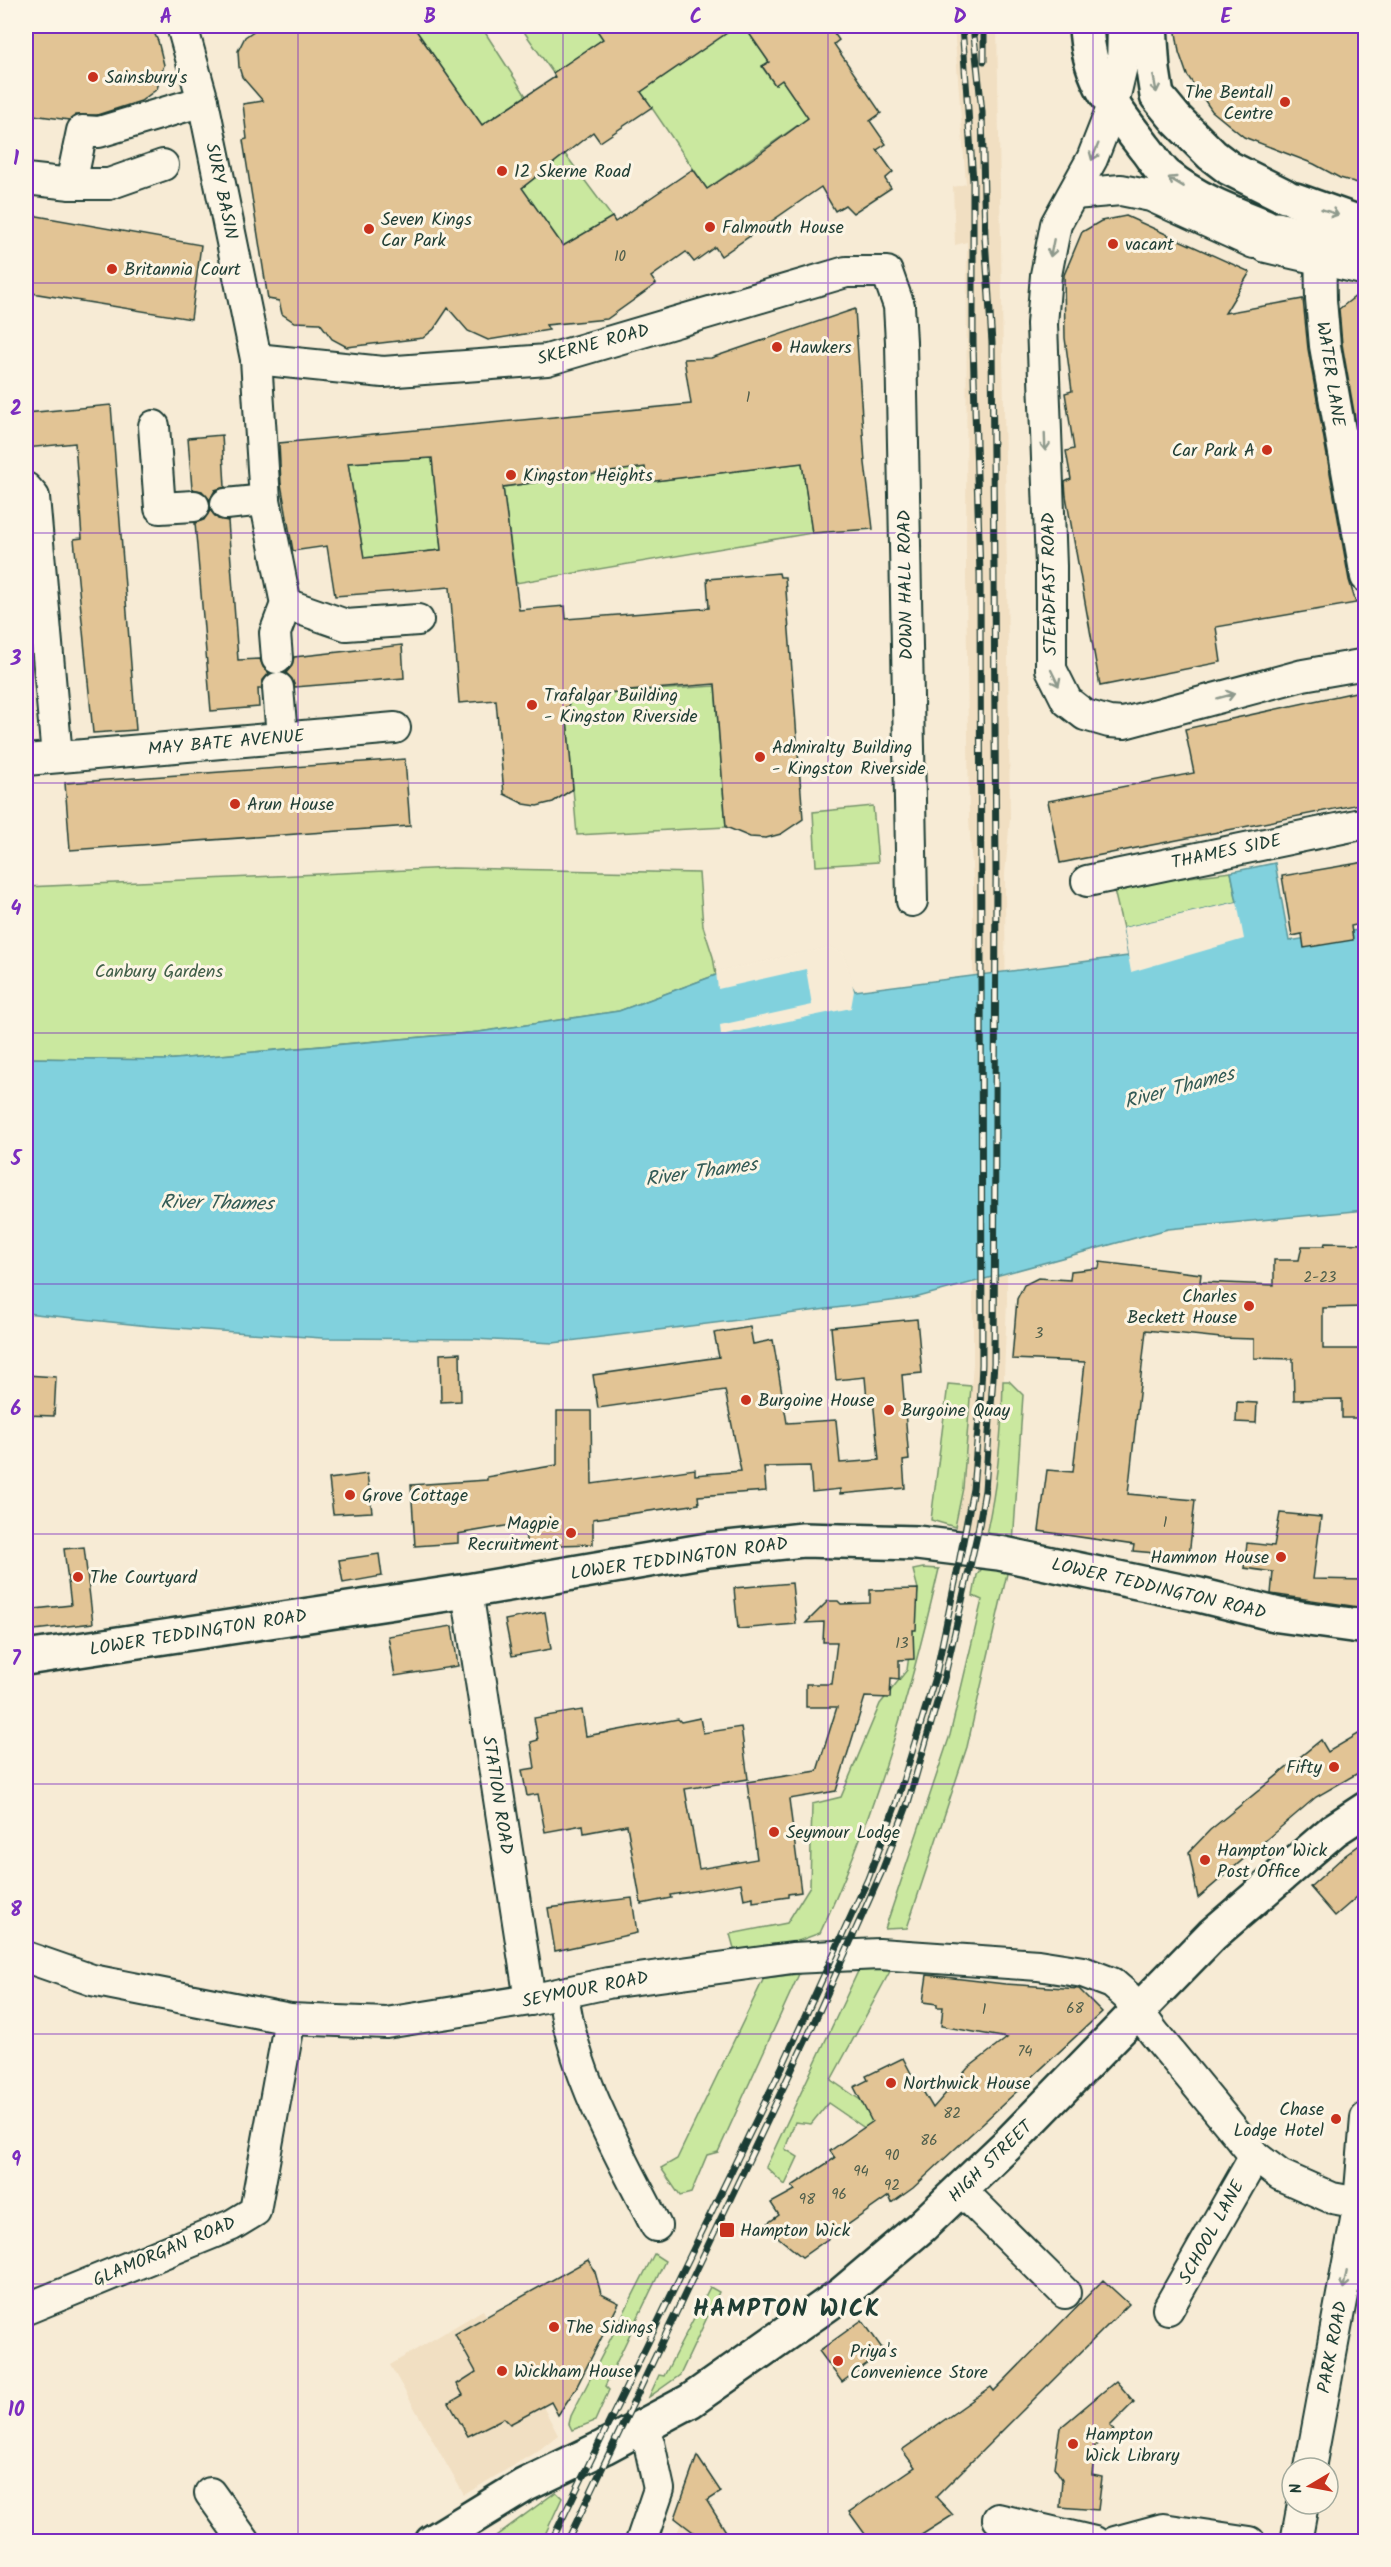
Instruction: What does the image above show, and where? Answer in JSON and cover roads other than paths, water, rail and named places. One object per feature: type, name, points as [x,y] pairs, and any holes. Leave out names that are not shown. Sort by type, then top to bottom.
[{"type":"main road","points":[[1086,26],[1087,49],[1094,73],[1112,108],[1165,175],[1266,236],[1320,250],[1365,253]]},
{"type":"main road","points":[[1150,26],[1157,96],[1212,155],[1229,168],[1290,198],[1350,220],[1365,222]]},
{"type":"main road","name":"LOWER TEDDINGTON ROAD","points":[[26,1658],[467,1591],[735,1547],[804,1540],[916,1543],[1024,1558],[1199,1595],[1279,1615],[1365,1627]]},
{"type":"main road","name":"HIGH STREET","points":[[432,2541],[525,2485],[642,2427],[718,2383],[814,2315],[881,2262],[960,2190],[1062,2091],[1212,1935],[1334,1830],[1365,1809]]},
{"type":"street","name":"SURY BASIN","points":[[182,26],[203,101],[256,359],[265,500],[285,604]]},
{"type":"street","name":"STEADFAST ROAD","points":[[1123,26],[1122,66],[1112,108],[1092,159],[1056,224],[1046,275],[1042,324],[1051,566],[1051,669],[1067,701],[1085,715],[1108,722],[1124,723],[1303,675],[1365,664]]},
{"type":"street","points":[[70,184],[82,131],[99,132],[203,101]]},
{"type":"street","points":[[26,179],[70,184],[110,184],[163,165]]},
{"type":"street","points":[[1074,194],[1121,190],[1150,196],[1266,236]]},
{"type":"street","points":[[1320,250],[1365,270]]},
{"type":"street","name":"WATER LANE","points":[[1320,250],[1325,346],[1365,577]]},
{"type":"street","name":"SKERNE ROAD","points":[[256,359],[383,372],[547,360],[846,272],[887,272]]},
{"type":"street","name":"DOWN HALL ROAD","points":[[887,272],[899,306],[902,342],[912,901]]},
{"type":"street","points":[[154,426],[160,508],[194,506]]},
{"type":"street","points":[[26,488],[34,497],[57,757]]},
{"type":"street","points":[[226,504],[265,500]]},
{"type":"street","points":[[277,658],[275,633],[285,604],[346,625],[418,620]]},
{"type":"street","points":[[278,688],[282,737]]},
{"type":"street","name":"MAY BATE AVENUE","points":[[26,760],[395,728]]},
{"type":"street","name":"THAMES SIDE","points":[[1087,881],[1365,822]]},
{"type":"street","name":"STATION ROAD","points":[[467,1591],[530,2000]]},
{"type":"street","name":"SEYMOUR ROAD","points":[[26,1957],[93,1980],[290,2019],[386,2023],[530,2000],[608,1983],[792,1958],[879,1953],[1038,1965],[1083,1972],[1112,1983],[1139,2010],[1154,2033],[1254,2156],[1280,2175],[1332,2198],[1359,2203]]},
{"type":"street","points":[[563,1993],[566,2022],[579,2066],[656,2226]]},
{"type":"street","name":"GLAMORGAN ROAD","points":[[26,2309],[232,2225],[255,2211],[290,2019]]},
{"type":"street","name":"PARK ROAD","points":[[1312,2456],[1359,2203],[1365,2118]]},
{"type":"street","name":"SCHOOL LANE","points":[[1168,2309],[1254,2156]]},
{"type":"street","points":[[960,2190],[1065,2293]]},
{"type":"street","points":[[641,2541],[659,2489],[649,2443],[642,2427]]},
{"type":"street","points":[[210,2493],[245,2541]]},
{"type":"street","points":[[1296,2541],[1301,2516]]},
{"type":"street","points":[[998,2519],[1095,2541]]},
{"type":"street","points":[[1115,2541],[1163,2529],[1250,2541]]},
{"type":"water","name":"River Thames","points":[[1275,863],[1289,941],[1365,929],[1365,1210],[1168,1229],[915,1298],[553,1343],[474,1339],[322,1338],[149,1326],[26,1313],[26,1058],[164,1060],[479,1032],[619,1011],[716,975],[830,950],[855,991],[1128,956],[1123,928],[1237,902],[1231,872]]},
{"type":"railway","points":[[551,2542],[782,2067],[868,1879],[896,1804],[936,1674],[973,1489],[982,1364],[980,574],[973,343],[973,181],[962,26]]},
{"type":"railway","points":[[567,2542],[812,2027],[882,1871],[908,1803],[945,1675],[978,1531],[985,1490],[994,1363],[996,876],[994,573],[992,343],[985,238],[982,112],[973,26]]},
{"type":"railway","points":[[984,26],[984,61]]},
{"type":"place","name":"Sainsbury's","points":[[93,77]]},
{"type":"place","name":"The Bentall Centre","points":[[1285,102]]},
{"type":"place","name":"12 Skerne Road","points":[[502,171]]},
{"type":"place","name":"Falmouth House","points":[[710,227]]},
{"type":"place","name":"Seven Kings Car Park","points":[[369,229]]},
{"type":"place","name":"vacant","points":[[1113,244]]},
{"type":"place","name":"Britannia Court","points":[[112,269]]},
{"type":"place","name":"Hawkers","points":[[777,347]]},
{"type":"place","name":"Car Park A","points":[[1267,450]]},
{"type":"place","name":"Kingston Heights","points":[[511,475]]},
{"type":"place","name":"Trafalgar Building - Kingston Riverside","points":[[532,705]]},
{"type":"place","name":"Admiralty Building - Kingston Riverside","points":[[760,757]]},
{"type":"place","name":"Arun House","points":[[235,804]]},
{"type":"place","name":"Charles Beckett House","points":[[1249,1306]]},
{"type":"place","name":"Burgoine House","points":[[746,1400]]},
{"type":"place","name":"Burgoine Quay","points":[[889,1410]]},
{"type":"place","name":"Grove Cottage","points":[[350,1495]]},
{"type":"place","name":"Magpie Recruitment","points":[[571,1533]]},
{"type":"place","name":"Hammon House","points":[[1281,1557]]},
{"type":"place","name":"The Courtyard","points":[[78,1577]]},
{"type":"place","name":"Fifty","points":[[1334,1767]]},
{"type":"place","name":"Seymour Lodge","points":[[774,1832]]},
{"type":"place","name":"Hampton Wick Post Office","points":[[1205,1860]]},
{"type":"place","name":"Northwick House","points":[[891,2083]]},
{"type":"place","name":"Chase Lodge Hotel","points":[[1336,2119]]},
{"type":"place","name":"Hampton Wick","points":[[727,2230]]},
{"type":"place","name":"The Sidings","points":[[554,2327]]},
{"type":"place","name":"Priya's Convenience Store","points":[[838,2361]]},
{"type":"place","name":"Wickham House","points":[[502,2371]]},
{"type":"place","name":"Hampton Wick Library","points":[[1073,2444]]},
{"type":"district","name":"HAMPTON WICK","points":[[787,2308]]},
{"type":"park label","name":"Canbury Gardens","points":[[159,971]]}]
